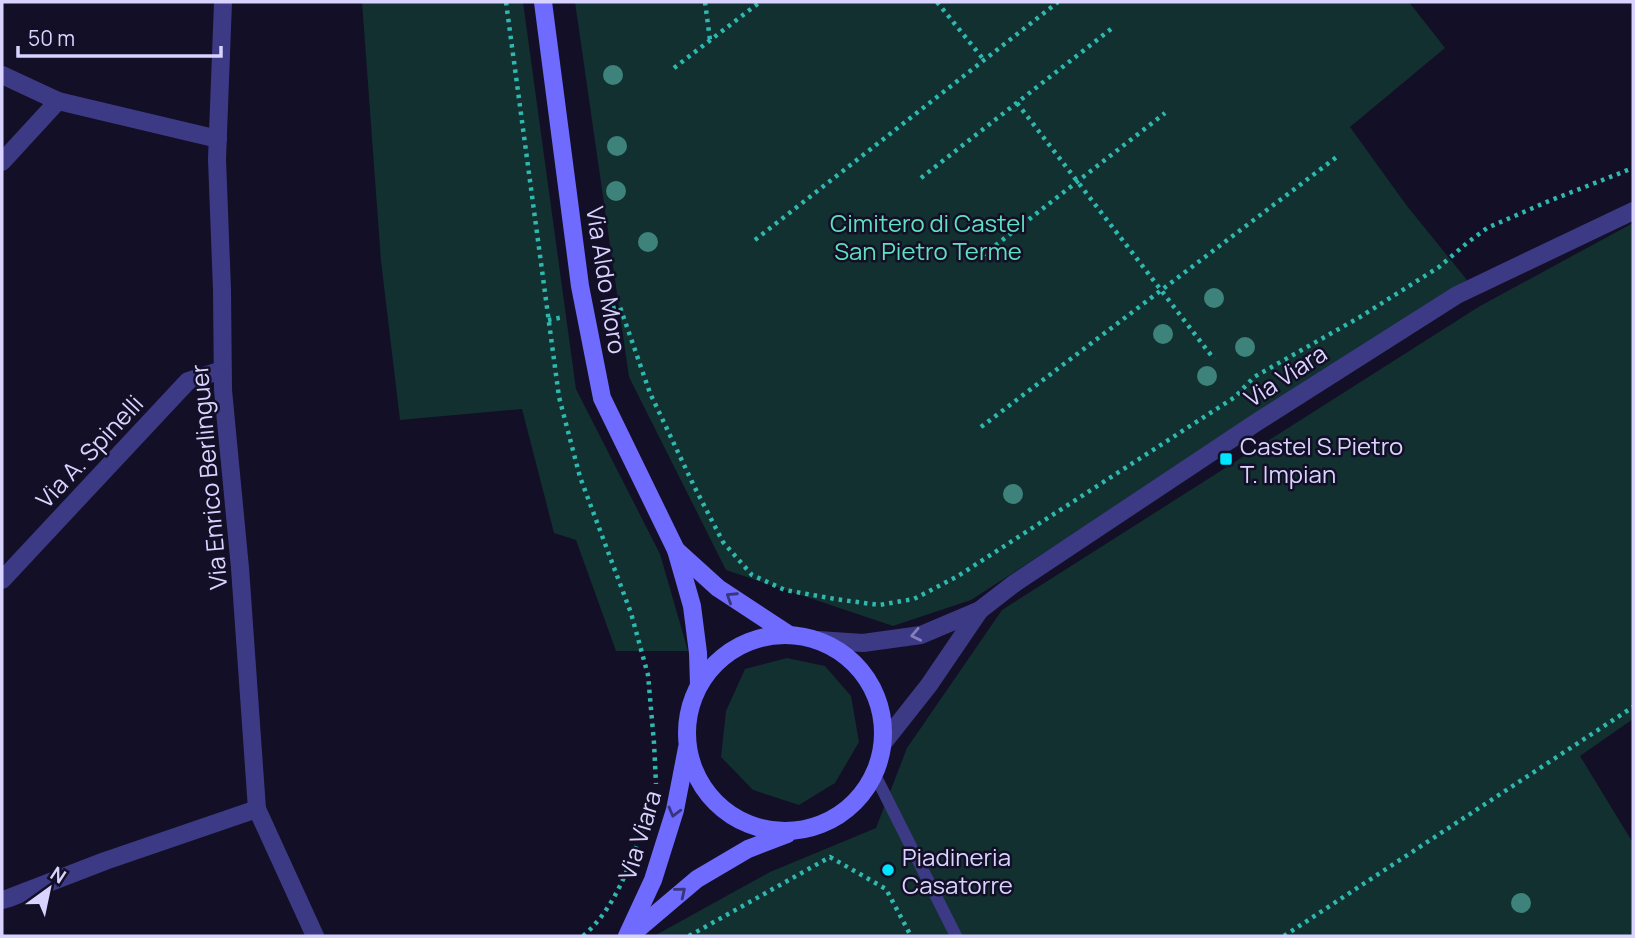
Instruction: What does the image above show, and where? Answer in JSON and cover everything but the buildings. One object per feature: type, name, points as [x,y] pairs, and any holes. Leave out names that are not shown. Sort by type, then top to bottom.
[{"type":"main road","name":"Via Aldo Moro","points":[[544,2],[580,286],[602,397],[676,550],[692,606],[699,685]]},
{"type":"main road","name":"Via Aldo Moro","points":[[676,550],[718,588],[788,634]]},
{"type":"main road","points":[[788,634],[818,640],[846,656],[868,680],[881,710],[884,742],[875,775],[856,802],[828,822],[795,831],[765,830],[736,819],[712,800],[696,774],[687,745],[688,714],[699,685],[715,663],[737,647],[761,637],[788,634]]},
{"type":"main road","name":"Via Viara","points":[[629,936],[653,880],[675,810],[687,745]]},
{"type":"main road","name":"Via Viara","points":[[629,936],[697,879],[748,849],[795,831]]},
{"type":"street","name":"Via Enrico Berlinguer","points":[[223,2],[218,139],[222,370],[257,809],[315,936]]},
{"type":"street","points":[[2,75],[58,101],[218,139]]},
{"type":"street","points":[[2,162],[58,101]]},
{"type":"street","name":"Via Viara","points":[[818,640],[863,643],[921,635],[979,610],[1015,583],[1257,422],[1458,295],[1633,211]]},
{"type":"street","name":"Via A. Spinelli","points":[[2,580],[188,381],[222,370]]},
{"type":"street","name":"Via Viara","points":[[884,742],[929,685],[979,610]]},
{"type":"street","points":[[2,900],[105,861],[257,809]]},
{"type":"lane","points":[[875,775],[956,936]]},
{"type":"path","points":[[506,2],[559,397],[580,477],[631,613],[648,675],[656,793]]},
{"type":"path","points":[[705,2],[710,40]]},
{"type":"path","points":[[674,68],[760,2]]},
{"type":"path","points":[[937,2],[984,60]]},
{"type":"path","points":[[755,240],[1058,2]]},
{"type":"path","points":[[921,178],[1111,29]]},
{"type":"path","points":[[1017,103],[1214,359]]},
{"type":"path","points":[[982,256],[1165,113]]},
{"type":"path","points":[[981,427],[1338,156]]},
{"type":"path","points":[[586,313],[620,307],[650,393],[694,486],[723,542],[752,575],[785,590],[879,605],[915,599],[958,576],[1235,397],[1254,377],[1360,317],[1439,267],[1488,228],[1633,169]]},
{"type":"path","points":[[1284,936],[1633,707]]},
{"type":"path","points":[[583,936],[595,926],[620,887],[647,819]]},
{"type":"path","points":[[689,936],[830,857],[886,888],[911,936]]},
{"type":"green space","points":[[362,2],[523,2],[576,389],[660,554],[688,651],[616,651],[576,540],[554,533],[522,409],[400,420],[381,261]]},
{"type":"green space","name":"Cimitero di Castel San Pietro Terme","points":[[575,2],[1409,2],[1445,48],[1350,127],[1407,206],[1467,280],[971,600],[893,626],[726,570],[629,377]]},
{"type":"green space","points":[[1633,223],[1633,719],[1580,756],[1633,843],[1633,936],[654,936],[770,872],[876,828],[907,748],[1002,610],[1480,306]]},
{"type":"green space","points":[[787,658],[825,666],[851,696],[859,742],[835,783],[799,805],[753,790],[721,757],[726,711],[745,669]]},
{"type":"place","name":"Castel S.Pietro T. Impian","points":[[1226,459]]},
{"type":"place","name":"Piadineria Casatorre","points":[[888,870]]}]
